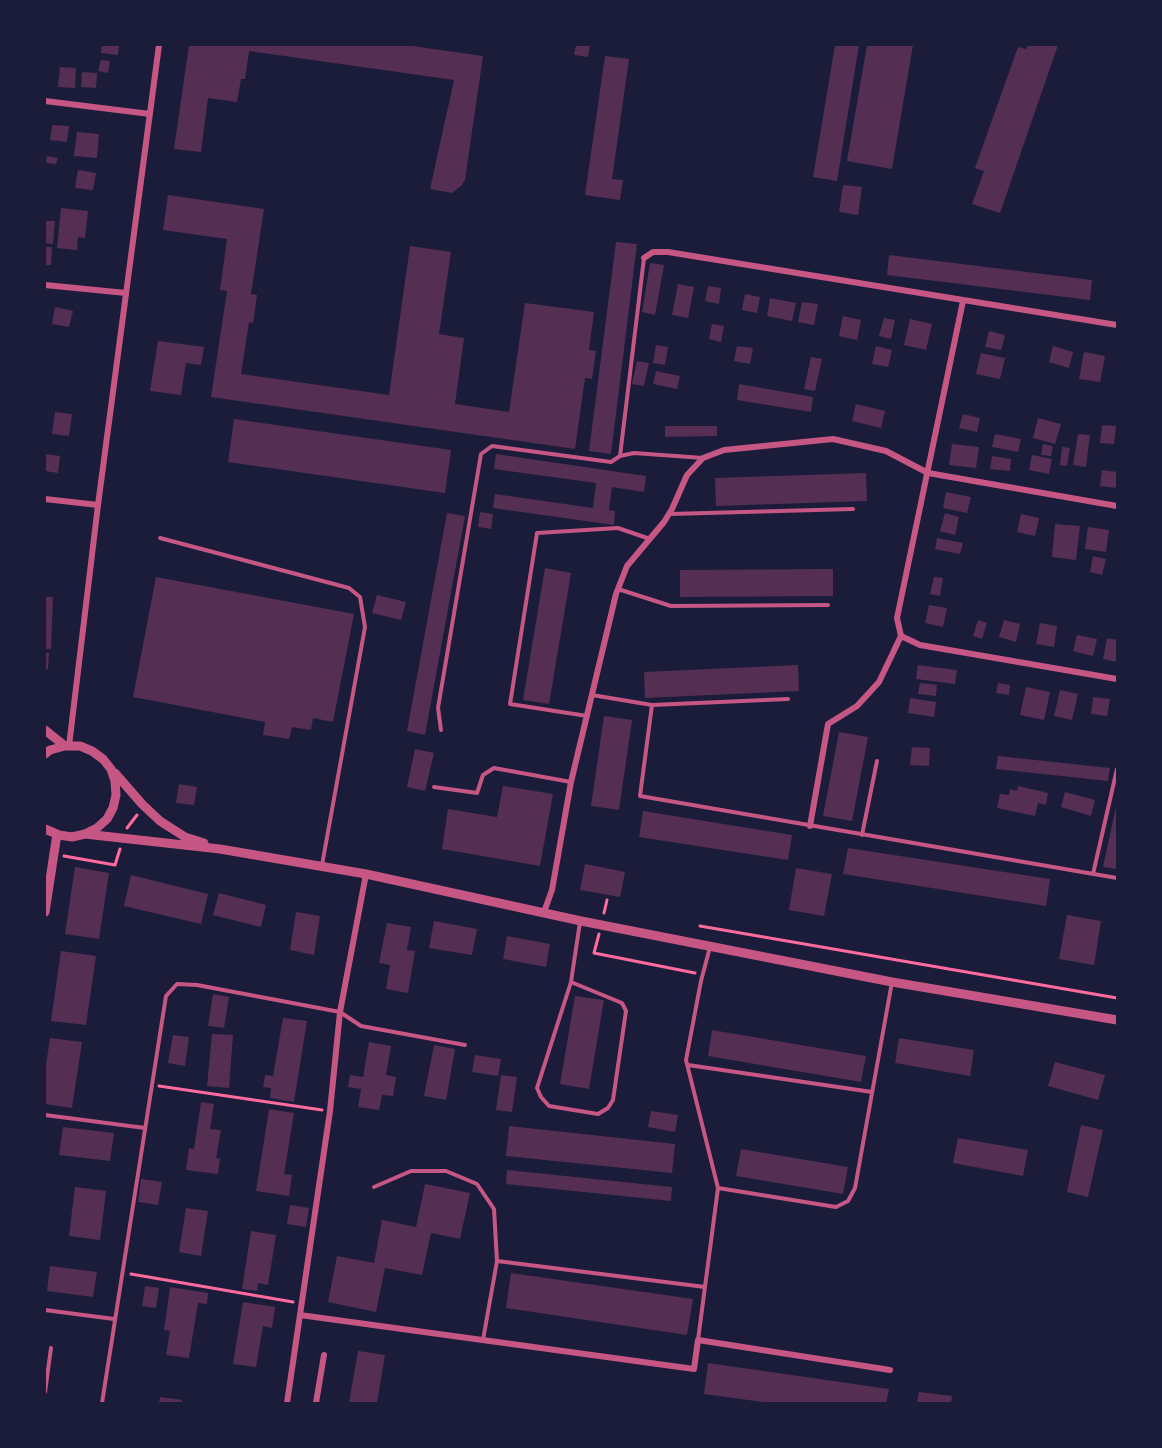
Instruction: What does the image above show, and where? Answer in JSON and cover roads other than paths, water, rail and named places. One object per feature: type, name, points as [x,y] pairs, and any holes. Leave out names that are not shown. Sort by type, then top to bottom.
[{"type":"street","points":[[67,746],[159,45]]},
{"type":"street","points":[[45,101],[150,114]]},
{"type":"street","points":[[644,258],[653,252],[668,252],[1117,325]]},
{"type":"street","points":[[45,285],[126,293]]},
{"type":"street","points":[[810,826],[828,724],[856,706],[879,682],[900,636],[897,618],[963,301]]},
{"type":"street","points":[[544,912],[552,890],[571,782],[618,589],[627,566],[669,514],[687,475],[703,458],[724,450],[833,439],[886,451],[928,473],[1117,506]]},
{"type":"street","points":[[45,499],[98,505]]},
{"type":"street","points":[[900,636],[920,645],[1117,680]]},
{"type":"street","points":[[45,730],[67,746]]},
{"type":"street","points":[[45,754],[50,750],[67,746],[80,746],[92,751],[103,759],[160,821],[185,837],[220,849]]},
{"type":"street","points":[[45,829],[72,837],[85,834],[102,824],[113,808],[116,795],[111,769]]},
{"type":"street","points":[[45,912],[57,834]]},
{"type":"street","points":[[85,834],[220,849],[366,874],[581,921],[892,982],[1117,1020]]},
{"type":"street","points":[[287,1403],[330,1111],[340,1012],[366,874]]},
{"type":"street","points":[[300,1315],[694,1369],[698,1340],[890,1370]]},
{"type":"street","points":[[316,1403],[324,1355]]},
{"type":"lane","points":[[620,456],[644,258]]},
{"type":"lane","points":[[441,730],[438,708],[481,454],[492,446],[611,462],[620,456],[634,453],[703,458]]},
{"type":"lane","points":[[669,514],[853,509]]},
{"type":"lane","points":[[586,716],[510,704],[537,533],[618,528],[650,539]]},
{"type":"lane","points":[[160,538],[349,588],[360,597],[365,627],[322,867]]},
{"type":"lane","points":[[618,589],[671,606],[828,605]]},
{"type":"lane","points":[[592,695],[652,705],[788,699]]},
{"type":"lane","points":[[652,705],[640,796],[1117,878]]},
{"type":"lane","points":[[862,835],[877,761]]},
{"type":"lane","points":[[434,787],[477,793],[483,775],[494,768],[571,782]]},
{"type":"lane","points":[[1093,874],[1117,769]]},
{"type":"lane","points":[[571,982],[622,1003],[626,1011],[613,1100],[608,1108],[598,1113],[549,1106],[537,1088],[571,982],[581,921]]},
{"type":"lane","points":[[698,1340],[718,1188],[686,1060],[710,946]]},
{"type":"lane","points":[[718,1188],[836,1207],[848,1201],[855,1188],[892,982]]},
{"type":"lane","points":[[102,1403],[166,996],[177,984],[340,1012],[361,1026],[465,1045]]},
{"type":"lane","points":[[687,1065],[872,1092]]},
{"type":"lane","points":[[45,1115],[145,1128]]},
{"type":"lane","points":[[374,1187],[411,1171],[446,1171],[477,1184],[494,1209],[497,1261],[483,1340]]},
{"type":"lane","points":[[497,1261],[705,1287]]},
{"type":"lane","points":[[45,1310],[114,1319]]},
{"type":"lane","points":[[45,1392],[51,1348]]}]
